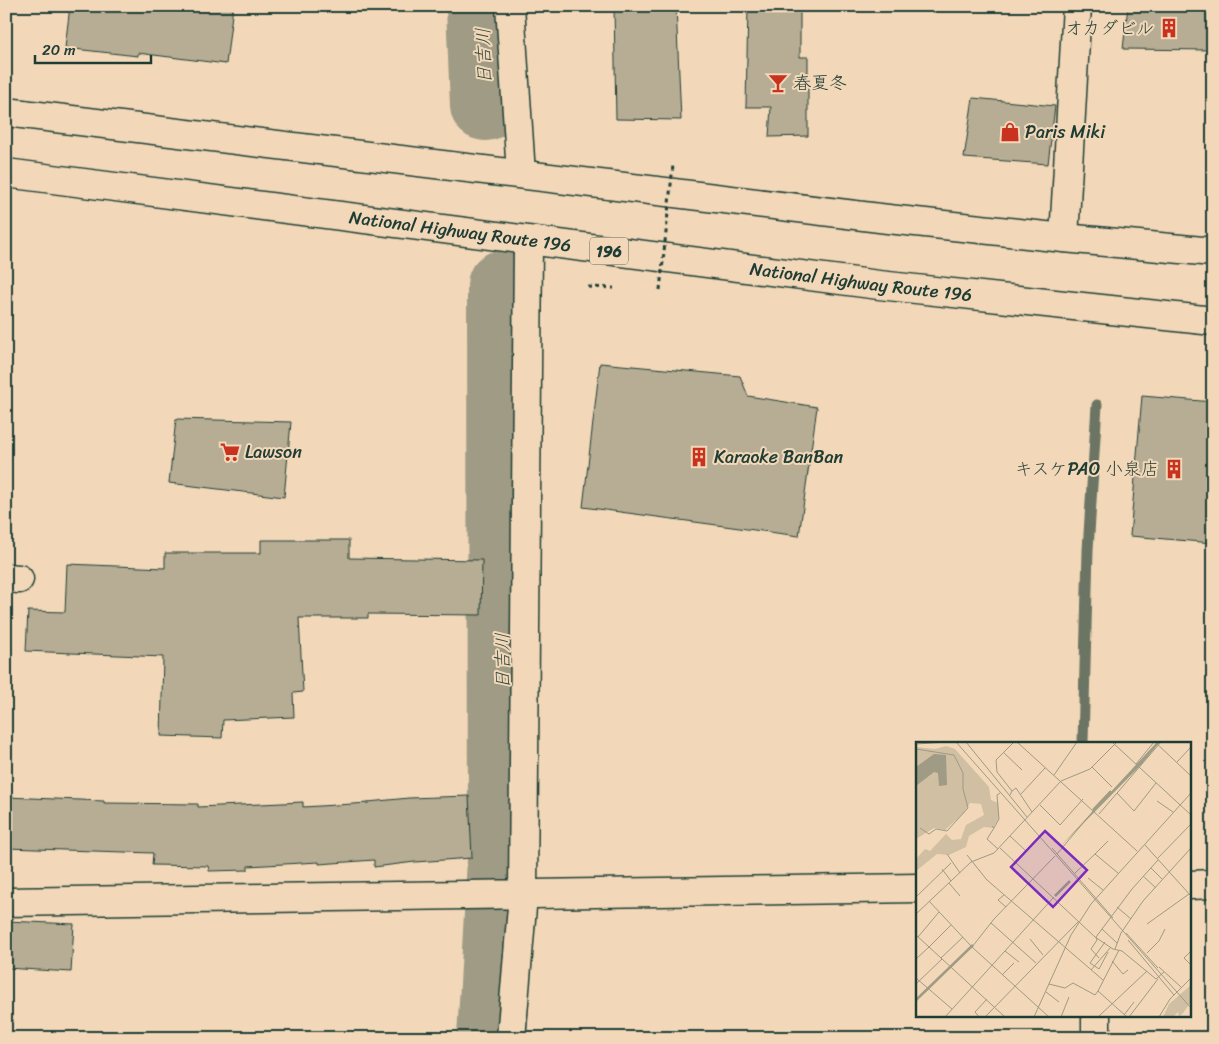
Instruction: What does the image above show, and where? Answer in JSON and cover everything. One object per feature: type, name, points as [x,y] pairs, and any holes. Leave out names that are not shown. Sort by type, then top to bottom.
[{"type":"main road","points":[[510,6],[522,174]]},
{"type":"main road","points":[[1064,238],[1077,6]]},
{"type":"main road","points":[[6,112],[888,219],[1213,252]]},
{"type":"main road","name":"National Highway Route 196","points":[[6,173],[879,286],[1213,321]]},
{"type":"main road","points":[[511,1038],[523,894],[528,241]]},
{"type":"main road","points":[[1192,884],[1213,884]]},
{"type":"main road","points":[[6,902],[916,888]]},
{"type":"main road","points":[[1096,1016],[1096,1038]]},
{"type":"path","points":[[660,290],[673,166]]},
{"type":"shaded area","points":[[462,6],[481,6],[483,62],[465,64]]},
{"type":"building","points":[[70,6],[233,6],[226,64],[138,53],[138,56],[65,48]]},
{"type":"building","points":[[614,6],[676,6],[681,120],[616,119]]},
{"type":"building","name":"春夏冬","points":[[748,6],[800,6],[800,57],[808,57],[808,136],[769,137],[771,107],[746,107]]},
{"type":"building","name":"オカダビル","points":[[1128,6],[1213,6],[1213,50],[1123,49]]},
{"type":"building","name":"Paris Miki","points":[[973,98],[1055,106],[1048,164],[964,158]]},
{"type":"building","name":"Karaoke BanBan","points":[[600,363],[740,376],[748,396],[817,407],[799,536],[583,507]]},
{"type":"building","name":"キスケPAO 小泉店","points":[[1142,396],[1213,402],[1213,543],[1130,536]]},
{"type":"building","name":"Lawson","points":[[176,419],[291,422],[284,497],[169,483]]},
{"type":"building","points":[[261,540],[349,540],[349,558],[482,560],[481,615],[368,614],[368,618],[299,618],[303,692],[293,693],[294,717],[223,720],[222,738],[161,736],[163,657],[26,651],[28,611],[65,612],[67,564],[165,568],[165,553],[261,553]]},
{"type":"building","points":[[469,796],[472,858],[374,867],[374,860],[248,866],[248,870],[209,871],[208,866],[152,865],[153,853],[6,848],[6,797],[104,801],[104,803],[198,804],[198,807],[303,802],[303,807],[369,803],[409,798]]},
{"type":"building","points":[[6,921],[74,924],[71,972],[6,968]]},
{"type":"waterway","name":"日吉川","points":[[481,6],[485,106]]},
{"type":"waterway","name":"日吉川","points":[[492,1038],[503,843],[502,285]]},
{"type":"waterway","points":[[1083,742],[1088,550],[1097,405]]},
{"type":"place","name":"オカダビル","points":[[1169,28]]},
{"type":"place","name":"春夏冬","points":[[778,83]]},
{"type":"place","name":"Paris Miki","points":[[1010,132]]},
{"type":"place","name":"Lawson","points":[[230,452]]},
{"type":"place","name":"Karaoke BanBan","points":[[699,457]]},
{"type":"place","name":"キスケPAO 小泉店","points":[[1174,469]]}]
